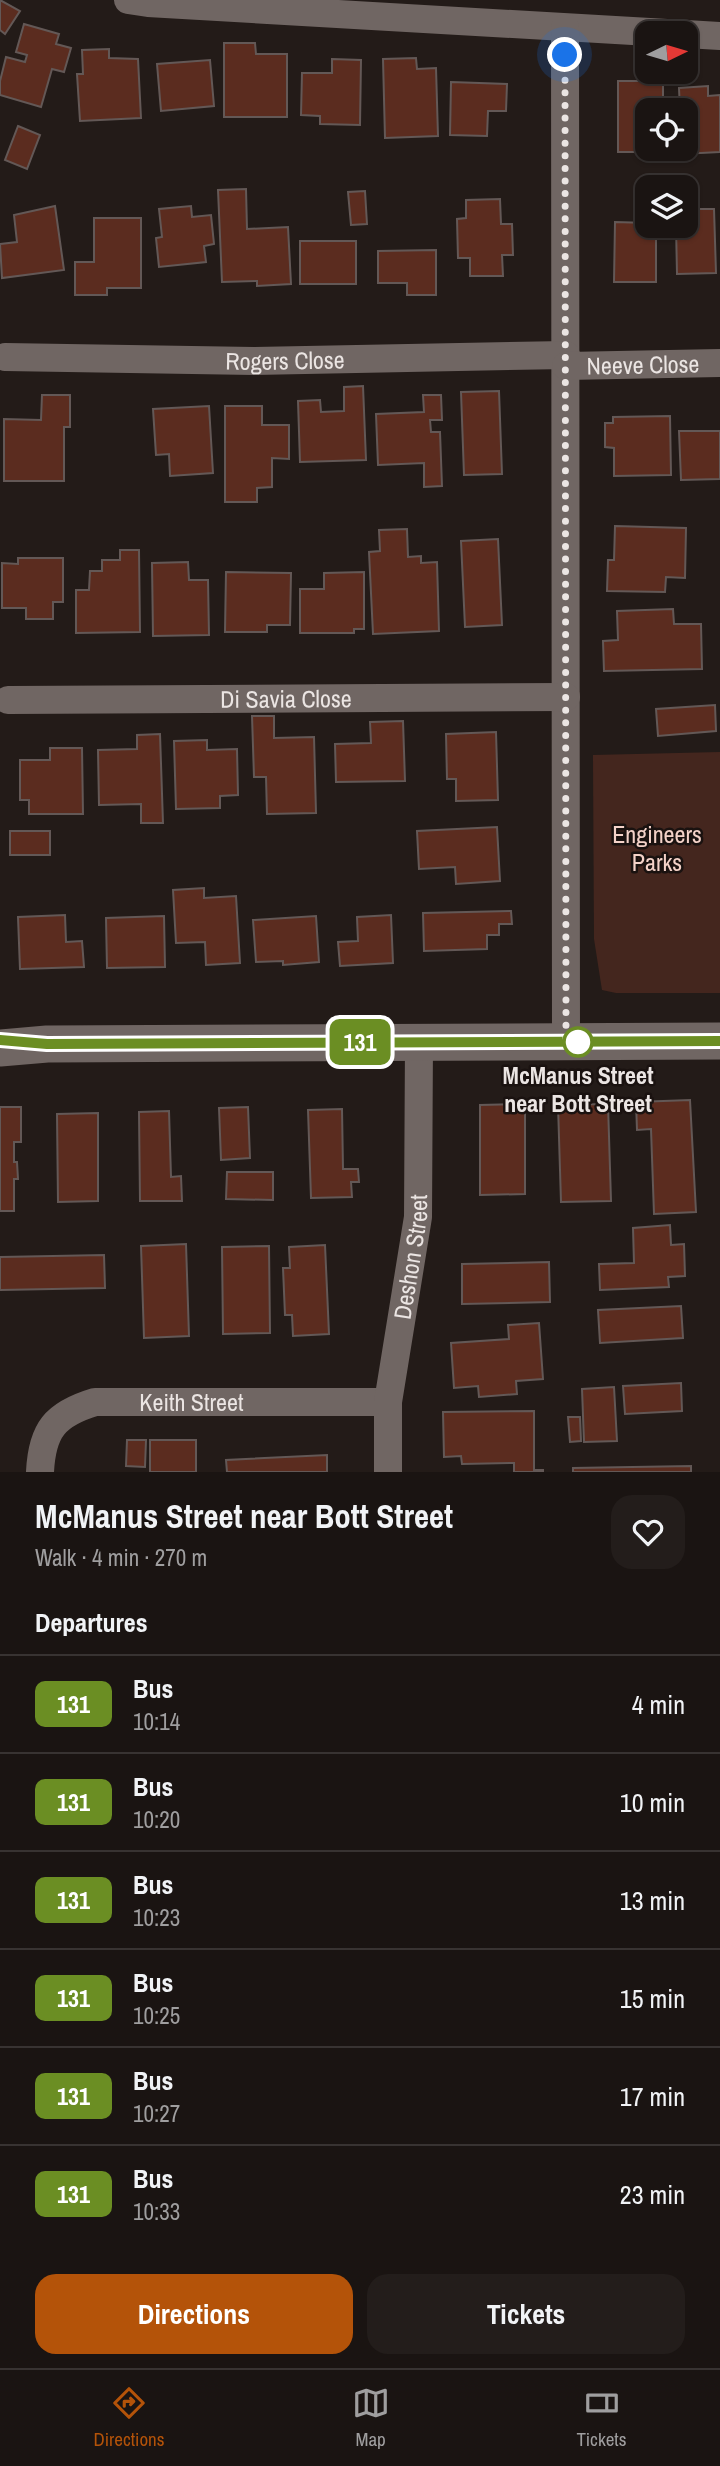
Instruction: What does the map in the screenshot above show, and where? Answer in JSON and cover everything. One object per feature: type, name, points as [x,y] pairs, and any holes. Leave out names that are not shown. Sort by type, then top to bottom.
[{"type":"street","points":[[128,0],[635,31]]},
{"type":"street","points":[[565,28],[566,1042]]},
{"type":"street","points":[[698,35],[720,36]]},
{"type":"street","name":"Rogers Close","points":[[5,357],[254,361],[566,361]]},
{"type":"street","name":"Neeve Close","points":[[566,361],[720,363]]},
{"type":"street","name":"Di Savia Close","points":[[8,700],[566,696]]},
{"type":"street","points":[[0,1040],[47,1044]]},
{"type":"street","name":"Deshon Street","points":[[388,1472],[388,1402],[418,1217],[419,1041]]},
{"type":"street","points":[[0,1048],[47,1044],[720,1041]]},
{"type":"street","name":"Keith Street","points":[[40,1472],[41,1455],[47,1433],[52,1426],[76,1408],[95,1402],[388,1402]]},
{"type":"green space","name":"Engineers Parks","points":[[720,752],[720,993],[616,993],[602,990],[594,939],[593,755]]},
{"type":"building","points":[[0,0],[20,11],[5,34],[0,30]]},
{"type":"building","points":[[24,24],[59,34],[56,44],[71,48],[64,72],[52,69],[41,107],[0,95],[0,81],[6,57],[25,62],[27,55],[16,52]]},
{"type":"building","points":[[224,43],[255,43],[256,54],[287,54],[287,117],[224,117]]},
{"type":"building","points":[[109,49],[109,58],[138,59],[141,118],[80,121],[77,74],[83,74],[82,50]]},
{"type":"building","points":[[416,58],[417,69],[436,68],[438,136],[385,138],[383,59]]},
{"type":"building","points":[[332,59],[361,60],[360,125],[320,124],[320,116],[301,115],[302,73],[332,73]]},
{"type":"building","points":[[210,60],[214,106],[161,111],[157,64]]},
{"type":"building","points":[[618,81],[663,84],[663,98],[635,98],[635,152],[618,152]]},
{"type":"building","points":[[451,82],[507,84],[506,111],[488,111],[487,136],[450,135]]},
{"type":"building","points":[[708,86],[708,96],[720,95],[720,152],[698,153],[698,98],[679,98],[679,88]]},
{"type":"building","points":[[18,126],[40,135],[27,169],[5,160]]},
{"type":"building","points":[[246,189],[247,229],[288,227],[291,284],[257,286],[257,281],[222,282],[218,190]]},
{"type":"building","points":[[365,191],[367,224],[351,225],[348,192]]},
{"type":"building","points":[[500,199],[501,224],[512,224],[513,255],[502,255],[503,276],[470,276],[470,258],[458,258],[457,219],[466,218],[466,200]]},
{"type":"building","points":[[55,206],[64,270],[2,278],[0,244],[17,242],[14,215]]},
{"type":"building","points":[[191,206],[192,217],[211,215],[214,244],[204,246],[206,262],[159,267],[156,238],[162,237],[159,209]]},
{"type":"building","points":[[698,209],[714,209],[716,273],[677,274],[676,238],[698,238]]},
{"type":"building","points":[[94,218],[141,218],[141,288],[107,288],[107,295],[75,295],[75,262],[94,262]]},
{"type":"building","points":[[615,222],[635,223],[635,238],[656,238],[656,282],[614,282]]},
{"type":"building","points":[[300,241],[356,241],[356,284],[300,284]]},
{"type":"building","points":[[436,250],[436,295],[407,295],[407,283],[378,283],[378,251]]},
{"type":"building","points":[[363,386],[366,460],[300,462],[298,401],[320,400],[321,412],[344,411],[344,387]]},
{"type":"building","points":[[499,391],[502,474],[464,475],[461,392]]},
{"type":"building","points":[[42,395],[70,395],[70,427],[64,427],[64,481],[4,481],[4,419],[41,420]]},
{"type":"building","points":[[423,395],[441,395],[442,420],[430,420],[431,432],[440,432],[442,486],[424,487],[424,463],[378,465],[376,414],[424,412]]},
{"type":"building","points":[[209,406],[213,473],[170,476],[169,454],[156,455],[153,409]]},
{"type":"building","points":[[225,406],[262,406],[262,425],[289,425],[289,459],[272,458],[272,487],[257,488],[257,502],[225,502]]},
{"type":"building","points":[[670,416],[671,475],[614,476],[614,448],[605,447],[605,423],[613,423],[613,417]]},
{"type":"building","points":[[679,431],[720,431],[720,479],[681,480]]},
{"type":"building","points":[[615,526],[686,528],[685,578],[666,577],[665,592],[607,591],[608,560],[614,560]]},
{"type":"building","points":[[407,529],[408,557],[421,556],[421,563],[437,562],[439,631],[373,634],[369,552],[380,551],[379,530]]},
{"type":"building","points":[[498,539],[502,625],[465,627],[461,541]]},
{"type":"building","points":[[120,550],[139,550],[140,632],[76,633],[76,590],[89,590],[90,571],[102,571],[102,560],[120,560]]},
{"type":"building","points":[[18,558],[63,558],[63,602],[53,602],[53,619],[26,619],[26,608],[2,608],[2,563],[18,564]]},
{"type":"building","points":[[188,562],[189,580],[208,580],[209,635],[153,636],[152,563]]},
{"type":"building","points":[[226,572],[291,573],[290,625],[267,625],[267,632],[225,632]]},
{"type":"building","points":[[364,572],[364,629],[354,629],[354,633],[300,633],[300,589],[324,589],[324,573]]},
{"type":"building","points":[[673,609],[674,624],[701,624],[702,669],[604,671],[603,641],[618,640],[617,611]]},
{"type":"building","points":[[715,705],[716,731],[658,736],[656,709]]},
{"type":"building","points":[[252,716],[274,716],[274,738],[314,737],[316,813],[267,814],[266,777],[254,777]]},
{"type":"building","points":[[403,721],[405,781],[336,782],[335,744],[371,743],[370,722]]},
{"type":"building","points":[[496,732],[498,800],[456,801],[456,779],[447,779],[446,734]]},
{"type":"building","points":[[160,734],[163,823],[141,823],[141,804],[99,805],[98,750],[137,749],[137,735]]},
{"type":"building","points":[[207,740],[207,750],[237,749],[238,795],[220,796],[220,808],[176,809],[174,741]]},
{"type":"building","points":[[50,748],[82,748],[83,814],[29,814],[29,800],[20,800],[20,760],[50,760]]},
{"type":"building","points":[[497,827],[500,881],[456,884],[455,867],[419,869],[417,831]]},
{"type":"building","points":[[10,831],[50,831],[50,855],[10,855]]},
{"type":"building","points":[[204,888],[204,898],[236,896],[240,963],[206,965],[205,942],[176,943],[173,890]]},
{"type":"building","points":[[511,911],[512,924],[499,924],[499,935],[487,935],[487,949],[424,951],[423,913]]},
{"type":"building","points":[[65,915],[66,942],[82,941],[84,967],[20,969],[18,917]]},
{"type":"building","points":[[391,915],[393,963],[340,966],[338,942],[358,941],[357,917]]},
{"type":"building","points":[[164,916],[165,967],[107,968],[106,918]]},
{"type":"building","points":[[316,916],[319,962],[283,965],[283,961],[256,962],[253,920]]},
{"type":"building","points":[[690,1100],[696,1212],[654,1214],[651,1129],[637,1130],[636,1102]]},
{"type":"building","points":[[525,1104],[525,1194],[480,1195],[480,1105]]},
{"type":"building","points":[[608,1104],[611,1201],[561,1202],[558,1105]]},
{"type":"building","points":[[0,1107],[21,1107],[21,1142],[14,1142],[14,1162],[17,1162],[18,1179],[14,1179],[14,1211],[0,1211]]},
{"type":"building","points":[[248,1107],[250,1158],[221,1160],[219,1108]]},
{"type":"building","points":[[342,1109],[343,1169],[358,1169],[359,1182],[351,1182],[352,1197],[311,1198],[308,1110]]},
{"type":"building","points":[[169,1111],[171,1177],[181,1176],[182,1201],[140,1201],[139,1112]]},
{"type":"building","points":[[98,1113],[98,1201],[58,1202],[57,1114]]},
{"type":"building","points":[[227,1172],[273,1172],[273,1200],[226,1199]]},
{"type":"building","points":[[670,1225],[671,1245],[684,1244],[685,1276],[668,1277],[669,1287],[600,1290],[599,1264],[634,1263],[633,1228]]},
{"type":"building","points":[[186,1244],[189,1336],[144,1338],[141,1246]]},
{"type":"building","points":[[325,1245],[329,1334],[293,1336],[292,1315],[285,1315],[283,1268],[290,1268],[289,1247]]},
{"type":"building","points":[[269,1246],[270,1333],[223,1334],[222,1247]]},
{"type":"building","points":[[104,1255],[105,1288],[0,1290],[0,1257]]},
{"type":"building","points":[[549,1262],[550,1302],[462,1304],[462,1264]]},
{"type":"building","points":[[681,1306],[683,1338],[600,1343],[598,1310]]},
{"type":"building","points":[[539,1323],[543,1379],[516,1381],[517,1394],[479,1397],[478,1386],[454,1388],[451,1343],[509,1339],[508,1325]]},
{"type":"building","points":[[681,1383],[682,1411],[625,1414],[623,1386]]},
{"type":"building","points":[[614,1387],[617,1441],[584,1442],[582,1389]]},
{"type":"building","points":[[534,1411],[534,1470],[543,1472],[514,1472],[514,1463],[462,1464],[461,1456],[444,1457],[443,1412]]},
{"type":"building","points":[[568,1417],[580,1417],[581,1441],[570,1442]]},
{"type":"building","points":[[127,1440],[146,1440],[145,1467],[126,1466]]},
{"type":"building","points":[[150,1440],[196,1440],[196,1472],[150,1472]]},
{"type":"building","points":[[327,1455],[327,1472],[227,1472],[226,1460]]},
{"type":"building","points":[[691,1466],[691,1472],[573,1472],[573,1468]]},
{"type":"bus line","name":"131","points":[[0,1040],[47,1044],[720,1041]]},
{"type":"place","name":"McManus Street near Bott Street","points":[[578,1042]]},
{"type":"route","points":[[565,55],[566,1042],[578,1042]]}]
